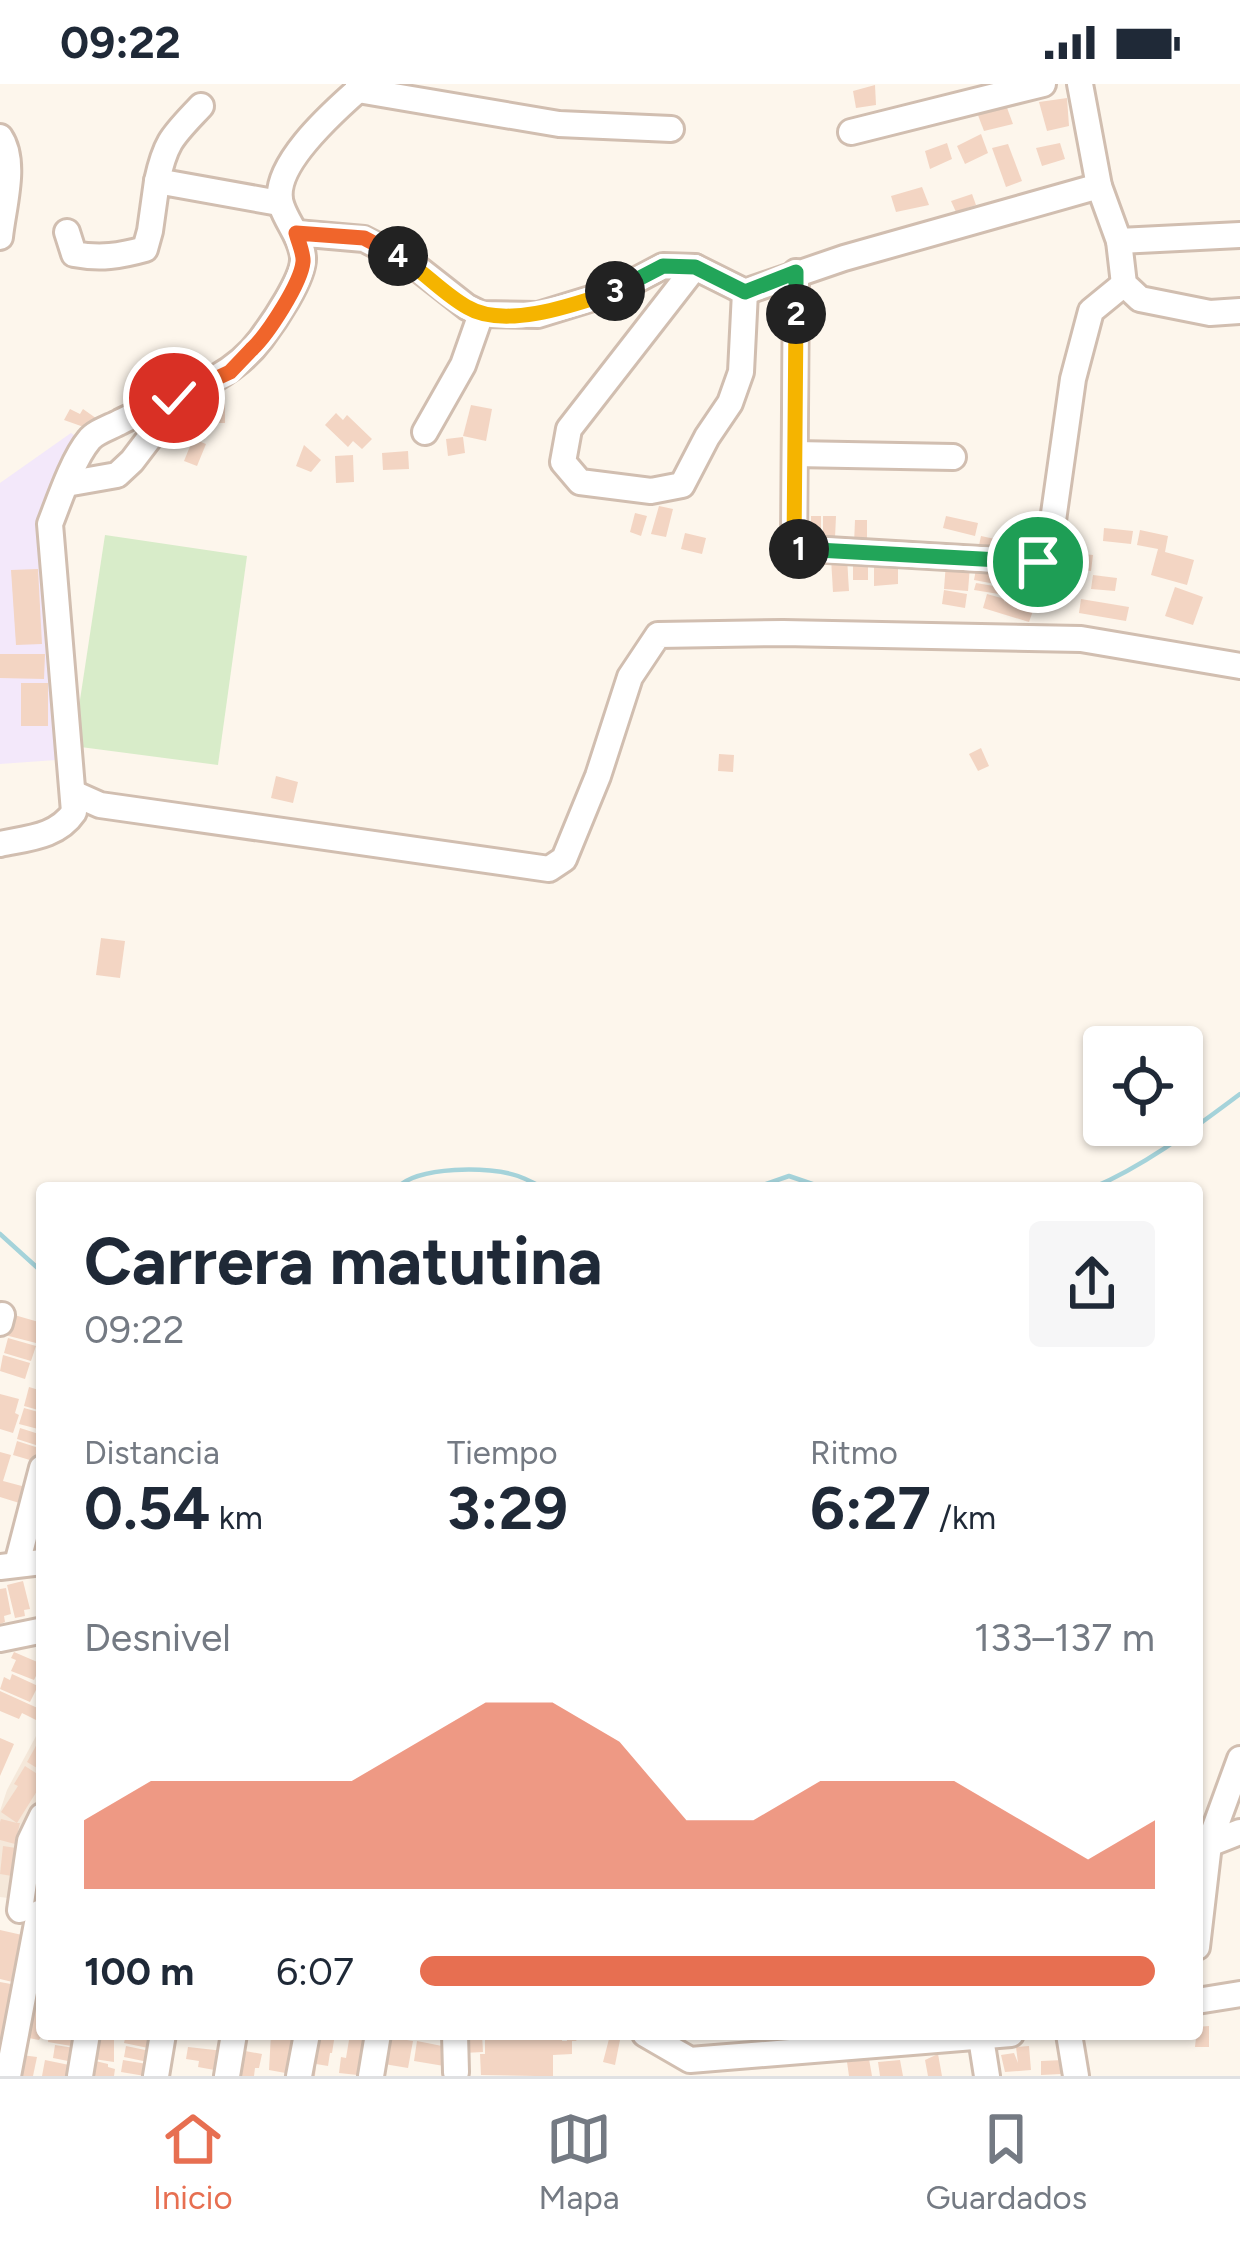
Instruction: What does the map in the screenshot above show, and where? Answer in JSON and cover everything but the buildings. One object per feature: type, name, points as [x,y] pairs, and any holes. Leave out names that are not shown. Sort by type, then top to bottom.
[{"type":"street","points":[[851,132],[988,90],[1043,84]]},
{"type":"street","points":[[1080,84],[1099,186],[1119,241],[1124,284],[1140,299],[1210,313],[1240,311]]},
{"type":"street","points":[[0,844],[53,832],[74,812],[50,524],[66,484],[90,438],[230,372],[260,342],[304,260],[279,203],[284,174],[325,118],[358,87],[559,124],[670,129]]},
{"type":"street","points":[[67,232],[74,254],[97,258],[145,249],[164,151],[201,106]]},
{"type":"street","points":[[0,137],[9,159],[0,237]]},
{"type":"street","points":[[157,182],[279,203]]},
{"type":"street","points":[[296,233],[364,238],[411,263],[481,314],[538,315],[616,291],[663,266],[695,267],[745,292],[796,272],[1099,186]]},
{"type":"street","points":[[1119,241],[1240,235]]},
{"type":"street","points":[[695,267],[569,429],[563,462],[580,482],[651,491],[682,485],[730,403],[741,372],[745,292]]},
{"type":"street","points":[[796,272],[794,548],[1047,563],[1073,379],[1091,311],[1124,284]]},
{"type":"street","points":[[425,432],[463,365],[481,314]]},
{"type":"street","points":[[66,484],[117,475],[151,436],[154,405]]},
{"type":"street","points":[[795,454],[953,457]]},
{"type":"street","points":[[73,793],[100,805],[549,868],[564,859],[598,776],[630,677],[658,635],[1082,639],[1240,666]]},
{"type":"street","points":[[20,1564],[36,1494]]},
{"type":"street","points":[[0,1639],[36,1632]]},
{"type":"street","points":[[1203,1896],[1209,1844],[1240,1759]]},
{"type":"street","points":[[8,2076],[30,1841],[36,1828]]},
{"type":"street","points":[[1209,1844],[1240,1832]]},
{"type":"street","points":[[1203,2000],[1240,1994]]},
{"type":"street","points":[[80,2076],[86,2040]]},
{"type":"street","points":[[156,2076],[163,2040]]},
{"type":"street","points":[[227,2076],[233,2040]]},
{"type":"street","points":[[299,2076],[306,2040]]},
{"type":"street","points":[[371,2076],[377,2040]]},
{"type":"street","points":[[455,2040],[457,2072]]},
{"type":"street","points":[[655,2040],[690,2060],[955,2040]]},
{"type":"street","points":[[981,2040],[987,2076]]},
{"type":"street","points":[[1070,2040],[1076,2076]]},
{"type":"shaded area","points":[[71,433],[83,442],[44,561],[56,760],[0,764],[0,483]]},
{"type":"shaded area","points":[[36,1736],[36,1901],[0,1897],[0,1811]]},
{"type":"green space","points":[[105,535],[247,556],[218,765],[73,746]]},
{"type":"waterway","points":[[1105,1182],[1187,1133],[1240,1094]]},
{"type":"waterway","points":[[406,1182],[420,1175],[473,1170],[506,1173],[531,1182]]},
{"type":"waterway","points":[[772,1182],[789,1176],[806,1182]]},
{"type":"waterway","points":[[0,1234],[36,1267]]},
{"type":"route","points":[[174,398],[230,372],[260,342],[304,260],[296,233],[364,238],[411,263],[481,314],[538,315],[616,291],[663,266],[695,267],[745,292],[796,272],[794,548],[1038,562]]}]
